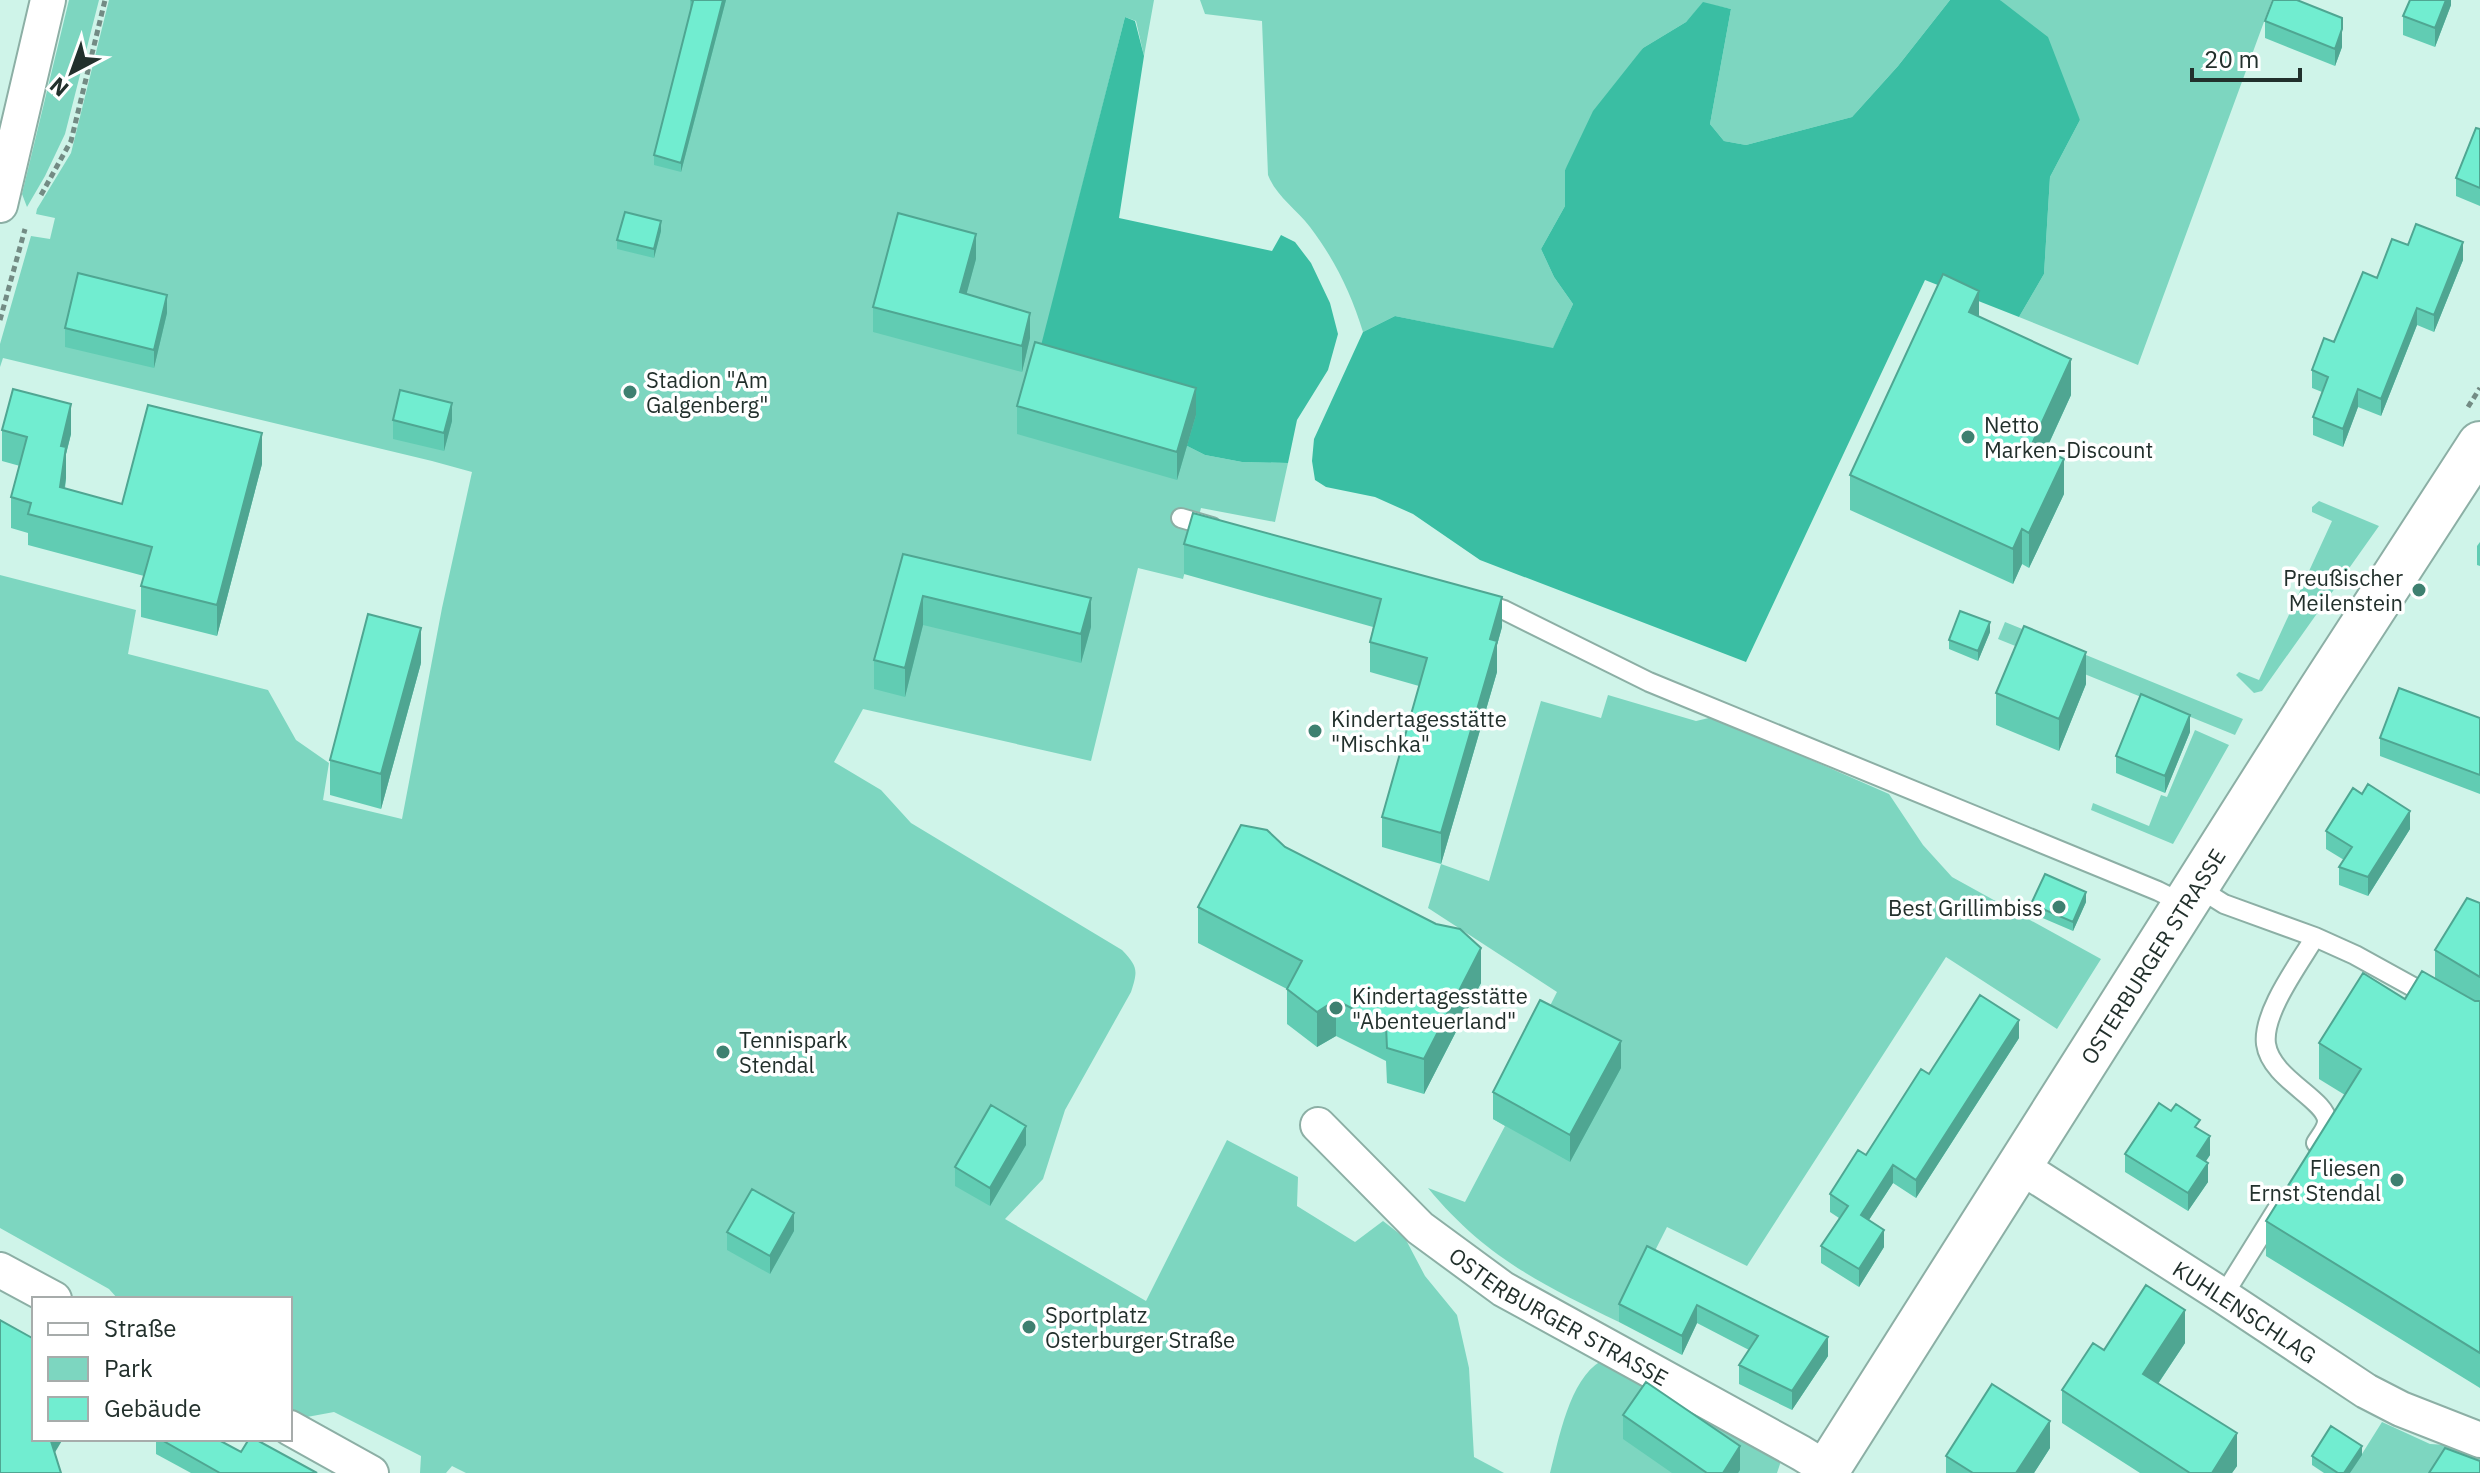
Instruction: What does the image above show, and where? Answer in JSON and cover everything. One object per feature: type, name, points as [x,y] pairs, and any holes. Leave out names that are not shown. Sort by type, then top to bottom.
[{"type":"street","points":[[14,213],[48,0]]},
{"type":"street","name":"OSTERBURGER STRASSE","points":[[1318,1125],[1420,1228],[1503,1289],[1801,1453],[1826,1471],[2480,444]]},
{"type":"street","name":"KUHLENSCHLAG","points":[[2020,1166],[2366,1391],[2401,1409],[2478,1434]]},
{"type":"street","points":[[0,1270],[50,1297]]},
{"type":"street","points":[[292,1429],[371,1473]]},
{"type":"lane","points":[[1181,518],[1225,531]]},
{"type":"lane","points":[[1460,597],[1504,610],[1649,682],[2144,885],[2224,904],[2315,937],[2389,971],[2454,1010]]},
{"type":"lane","points":[[2310,1153],[2327,1126],[2327,1117],[2320,1107],[2282,1075],[2270,1057],[2266,1042],[2272,1012],[2315,937]]},
{"type":"lane","points":[[2223,1296],[2286,1193]]},
{"type":"path","points":[[34,207],[71,141],[105,0]]},
{"type":"path","points":[[0,320],[14,213]]},
{"type":"green space","points":[[69,0],[99,0],[65,134],[27,207],[22,194]]},
{"type":"green space","points":[[109,0],[1154,0],[1144,56],[1136,21],[1125,17],[1036,369],[1205,455],[1242,462],[1288,463],[1275,522],[1201,508],[1183,579],[1138,568],[1091,761],[863,709],[834,762],[881,790],[911,823],[1122,950],[1134,965],[1131,992],[1065,1110],[1043,1179],[1005,1219],[1146,1301],[1227,1140],[1298,1177],[1297,1206],[1355,1242],[1383,1221],[1405,1238],[1425,1276],[1457,1315],[1469,1368],[1474,1457],[1504,1473],[466,1473],[452,1466],[446,1473],[420,1473],[421,1456],[334,1412],[307,1417],[292,1412],[292,1297],[116,1297],[109,1289],[0,1228],[0,575],[136,610],[128,654],[268,690],[296,740],[329,763],[323,800],[402,819],[442,608],[472,472],[3,358],[0,367],[0,344],[31,236],[50,239],[55,218],[36,214],[37,209],[71,153]]},
{"type":"green space","points":[[1200,0],[1950,0],[1898,66],[1852,117],[1746,145],[1724,141],[1710,124],[1731,9],[1703,3],[1686,22],[1643,48],[1565,170],[1565,206],[1541,249],[1554,277],[1573,304],[1553,349],[1395,316],[1363,332],[1335,264],[1268,175],[1262,21],[1205,14]]},
{"type":"green space","points":[[1950,0],[2000,0],[2048,37],[2080,120],[2050,177],[2044,274],[2019,317],[1925,280],[1746,662],[1480,560],[1413,514],[1375,497],[1326,487],[1315,480],[1312,461],[1314,439],[1363,332],[1395,316],[1553,348],[1573,304],[1554,277],[1541,249],[1565,206],[1565,170],[1593,111],[1643,48],[1686,22],[1703,2],[1731,9],[1710,124],[1724,141],[1746,145],[1852,117],[1898,66]]},
{"type":"green space","points":[[2000,0],[2272,0],[2138,365],[2019,317],[2044,274],[2050,177],[2080,120]]},
{"type":"green space","points":[[1125,17],[1135,21],[1144,56],[1119,218],[1272,251],[1281,235],[1295,242],[1311,263],[1330,303],[1338,334],[1328,370],[1297,420],[1288,463],[1242,462],[1205,455],[1035,369]]},
{"type":"green space","points":[[2319,501],[2379,526],[2262,691],[2254,693],[2236,675],[2239,672],[2259,680],[2332,521],[2312,512],[2312,507]]},
{"type":"green space","points":[[2005,622],[2243,719],[2235,735],[1998,639]]},
{"type":"green space","points":[[1608,695],[1696,721],[1713,717],[1889,794],[1923,845],[1952,877],[2101,959],[2057,1029],[1946,957],[1747,1266],[1667,1227],[1619,1322],[1539,1281],[1493,1251],[1449,1212],[1428,1188],[1465,1202],[1505,1126],[1493,1119],[1557,992],[1428,908],[1441,864],[1489,881],[1541,701],[1601,718]]},
{"type":"green space","points":[[2195,730],[2229,745],[2173,844],[2091,810],[2093,803],[2149,826],[2161,795],[2167,797]]},
{"type":"green space","points":[[1601,1361],[1782,1458],[1777,1473],[1550,1473],[1573,1396],[1590,1370]]},
{"type":"green space","points":[[2382,1422],[2430,1444],[2447,1445],[2480,1457],[2480,1468],[2446,1473],[2350,1473]]},
{"type":"building","points":[[691,0],[723,0],[681,163],[654,155]]},
{"type":"building","points":[[2273,0],[2297,0],[2342,18],[2342,29],[2335,49],[2265,21]]},
{"type":"building","points":[[2410,0],[2446,0],[2435,28],[2403,16]]},
{"type":"building","points":[[2476,128],[2480,129],[2480,188],[2456,178]]},
{"type":"building","points":[[625,212],[661,221],[654,249],[617,240]]},
{"type":"building","points":[[898,213],[976,234],[960,292],[1030,313],[1022,346],[873,307]]},
{"type":"building","points":[[2416,224],[2463,242],[2434,315],[2417,308],[2381,399],[2358,389],[2343,429],[2313,417],[2328,377],[2312,370],[2324,338],[2334,342],[2363,272],[2377,278],[2392,239],[2408,245]]},
{"type":"building","points":[[78,273],[167,295],[154,350],[65,328]]},
{"type":"building","name":"Netto Marken-Discount","points":[[1943,274],[1979,291],[1969,312],[2071,359],[2032,444],[2064,459],[2029,533],[2022,529],[2013,549],[1850,475]]},
{"type":"building","points":[[1035,342],[1196,388],[1177,452],[1017,406]]},
{"type":"building","points":[[13,389],[71,404],[61,446],[66,447],[60,487],[122,504],[148,405],[262,433],[217,605],[141,586],[152,547],[28,514],[31,503],[11,497],[27,437],[2,430]]},
{"type":"building","points":[[400,390],[452,403],[444,433],[393,420]]},
{"type":"building","points":[[1193,513],[1502,597],[1490,639],[1497,641],[1441,833],[1382,817],[1427,658],[1370,642],[1381,599],[1184,544]]},
{"type":"building","points":[[903,554],[1091,598],[1081,634],[923,596],[905,668],[874,660]]},
{"type":"building","points":[[1960,611],[1990,622],[1978,651],[1949,640]]},
{"type":"building","points":[[368,614],[421,628],[381,774],[330,760]]},
{"type":"building","points":[[2024,626],[2086,652],[2059,719],[1996,693]]},
{"type":"building","points":[[2399,688],[2480,718],[2480,775],[2380,738]]},
{"type":"building","points":[[2141,694],[2190,715],[2165,776],[2116,756]]},
{"type":"building","points":[[2368,784],[2410,811],[2368,877],[2339,867],[2352,847],[2326,831],[2353,788],[2362,794]]},
{"type":"building","points":[[1241,825],[1267,830],[1285,847],[1436,924],[1460,929],[1481,948],[1424,1059],[1387,1048],[1386,1026],[1336,1000],[1317,1012],[1287,989],[1302,961],[1198,907]]},
{"type":"building","name":"Best Grillimbiss","points":[[2045,874],[2086,892],[2073,922],[2031,904]]},
{"type":"building","points":[[2467,898],[2480,903],[2480,977],[2435,950]]},
{"type":"building","name":"Fliesen Ernst Stendal","points":[[2422,971],[2480,1001],[2480,1353],[2266,1221],[2361,1069],[2319,1043],[2363,973],[2405,999]]},
{"type":"building","points":[[1980,995],[2019,1020],[1916,1180],[1893,1165],[1861,1215],[1884,1230],[1859,1269],[1821,1246],[1848,1206],[1830,1194],[1858,1150],[1866,1155],[1921,1069],[1929,1074]]},
{"type":"building","points":[[1540,1000],[1621,1041],[1570,1135],[1493,1092]]},
{"type":"building","points":[[2159,1103],[2171,1111],[2176,1104],[2200,1120],[2195,1127],[2210,1136],[2197,1156],[2208,1163],[2188,1193],[2125,1154]]},
{"type":"building","points":[[991,1105],[1026,1126],[990,1188],[955,1167]]},
{"type":"building","points":[[752,1189],[794,1213],[770,1256],[727,1232]]},
{"type":"building","points":[[1647,1246],[1828,1337],[1792,1391],[1739,1365],[1758,1336],[1697,1305],[1682,1336],[1619,1304]]},
{"type":"building","points":[[2146,1285],[2185,1310],[2143,1374],[2237,1433],[2212,1473],[2190,1473],[2062,1390],[2093,1343],[2104,1350]]},
{"type":"building","points":[[0,1320],[32,1338],[32,1441],[51,1441],[61,1473],[0,1473]]},
{"type":"building","points":[[1646,1382],[1740,1446],[1723,1473],[1707,1473],[1623,1415]]},
{"type":"building","points":[[1992,1384],[2050,1421],[2016,1473],[1973,1473],[1946,1456]]},
{"type":"building","points":[[2331,1426],[2362,1446],[2344,1473],[2338,1473],[2312,1456]]},
{"type":"building","points":[[164,1441],[221,1441],[241,1452],[248,1441],[259,1441],[317,1473],[220,1473]]},
{"type":"building","points":[[2445,1448],[2480,1461],[2480,1473],[2429,1473]]},
{"type":"place","name":"Stadion \"Am Galgenberg\"","points":[[630,392]]},
{"type":"place","name":"Netto Marken-Discount","points":[[1968,437]]},
{"type":"place","name":"Preußischer Meilenstein","points":[[2419,590]]},
{"type":"place","name":"Kindertagesstätte \"Mischka\"","points":[[1315,731]]},
{"type":"place","name":"Best Grillimbiss","points":[[2059,907]]},
{"type":"place","name":"Kindertagesstätte \"Abenteuerland\"","points":[[1336,1008]]},
{"type":"place","name":"Tennispark Stendal","points":[[723,1052]]},
{"type":"place","name":"Fliesen Ernst Stendal","points":[[2397,1180]]},
{"type":"place","name":"Sportplatz Osterburger Straße","points":[[1029,1327]]}]
